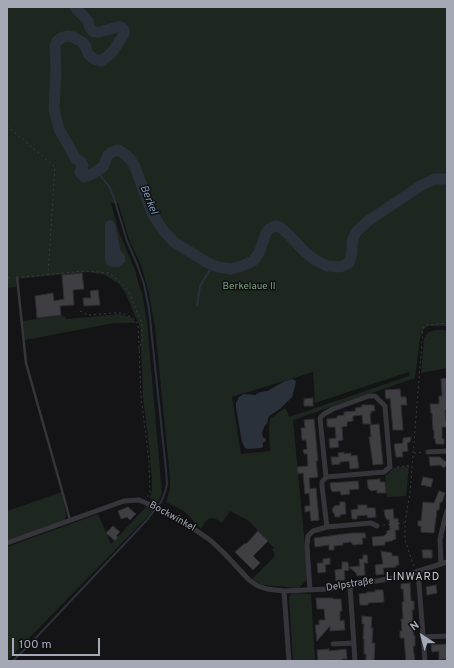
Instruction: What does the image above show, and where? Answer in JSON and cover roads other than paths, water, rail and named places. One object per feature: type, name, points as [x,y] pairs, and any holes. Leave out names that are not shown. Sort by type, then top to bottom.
[{"type":"street","points":[[326,477],[384,472],[390,467],[385,406],[375,396],[370,396],[333,409],[320,418],[326,477],[322,482],[322,486],[327,527]]},
{"type":"street","points":[[428,452],[447,451]]},
{"type":"street","name":"Bockwinkel","points":[[7,543],[124,501],[139,500],[197,531],[210,540],[252,583],[258,586],[284,591],[299,590]]},
{"type":"street","points":[[441,564],[440,539],[442,526],[447,511]]},
{"type":"street","points":[[310,590],[307,546],[308,536],[313,531],[327,527],[371,523],[377,526]]},
{"type":"street","name":"Delpstraße","points":[[299,590],[320,590],[400,577],[447,562]]},
{"type":"street","points":[[418,571],[425,661]]},
{"type":"street","points":[[350,586],[355,661]]},
{"type":"street","points":[[284,591],[289,661]]},
{"type":"street","points":[[423,637],[447,636]]},
{"type":"street","points":[[333,644],[354,643]]},
{"type":"lane","points":[[17,277],[26,363],[70,520]]},
{"type":"waterway","name":"Berkel","points":[[75,7],[88,21],[90,28],[94,32],[100,32],[117,27],[121,27],[124,30],[124,34],[113,51],[101,61],[94,59],[88,54],[86,47],[82,42],[73,37],[67,36],[61,38],[57,41],[55,46],[56,71],[54,109],[59,129],[76,159],[81,162],[83,166],[80,172],[84,177],[92,174],[103,167],[108,155],[112,152],[118,150],[123,153],[130,159],[135,167],[152,213],[163,230],[174,242],[206,262],[218,267],[231,269],[253,261],[259,253],[266,233],[269,229],[275,226],[280,227],[315,260],[327,266],[340,267],[349,263],[352,253],[352,242],[356,232],[368,221],[422,185],[435,179],[447,179]]},
{"type":"waterway","points":[[13,661],[147,520],[161,502],[167,484],[149,309],[144,284],[127,241],[113,195],[110,188],[97,171]]},
{"type":"waterway","points":[[197,306],[200,286],[213,265]]},
{"type":"district","name":"LINWARD","points":[[413,578]]},
{"type":"park label","name":"Berkelaue II","points":[[249,287]]}]
